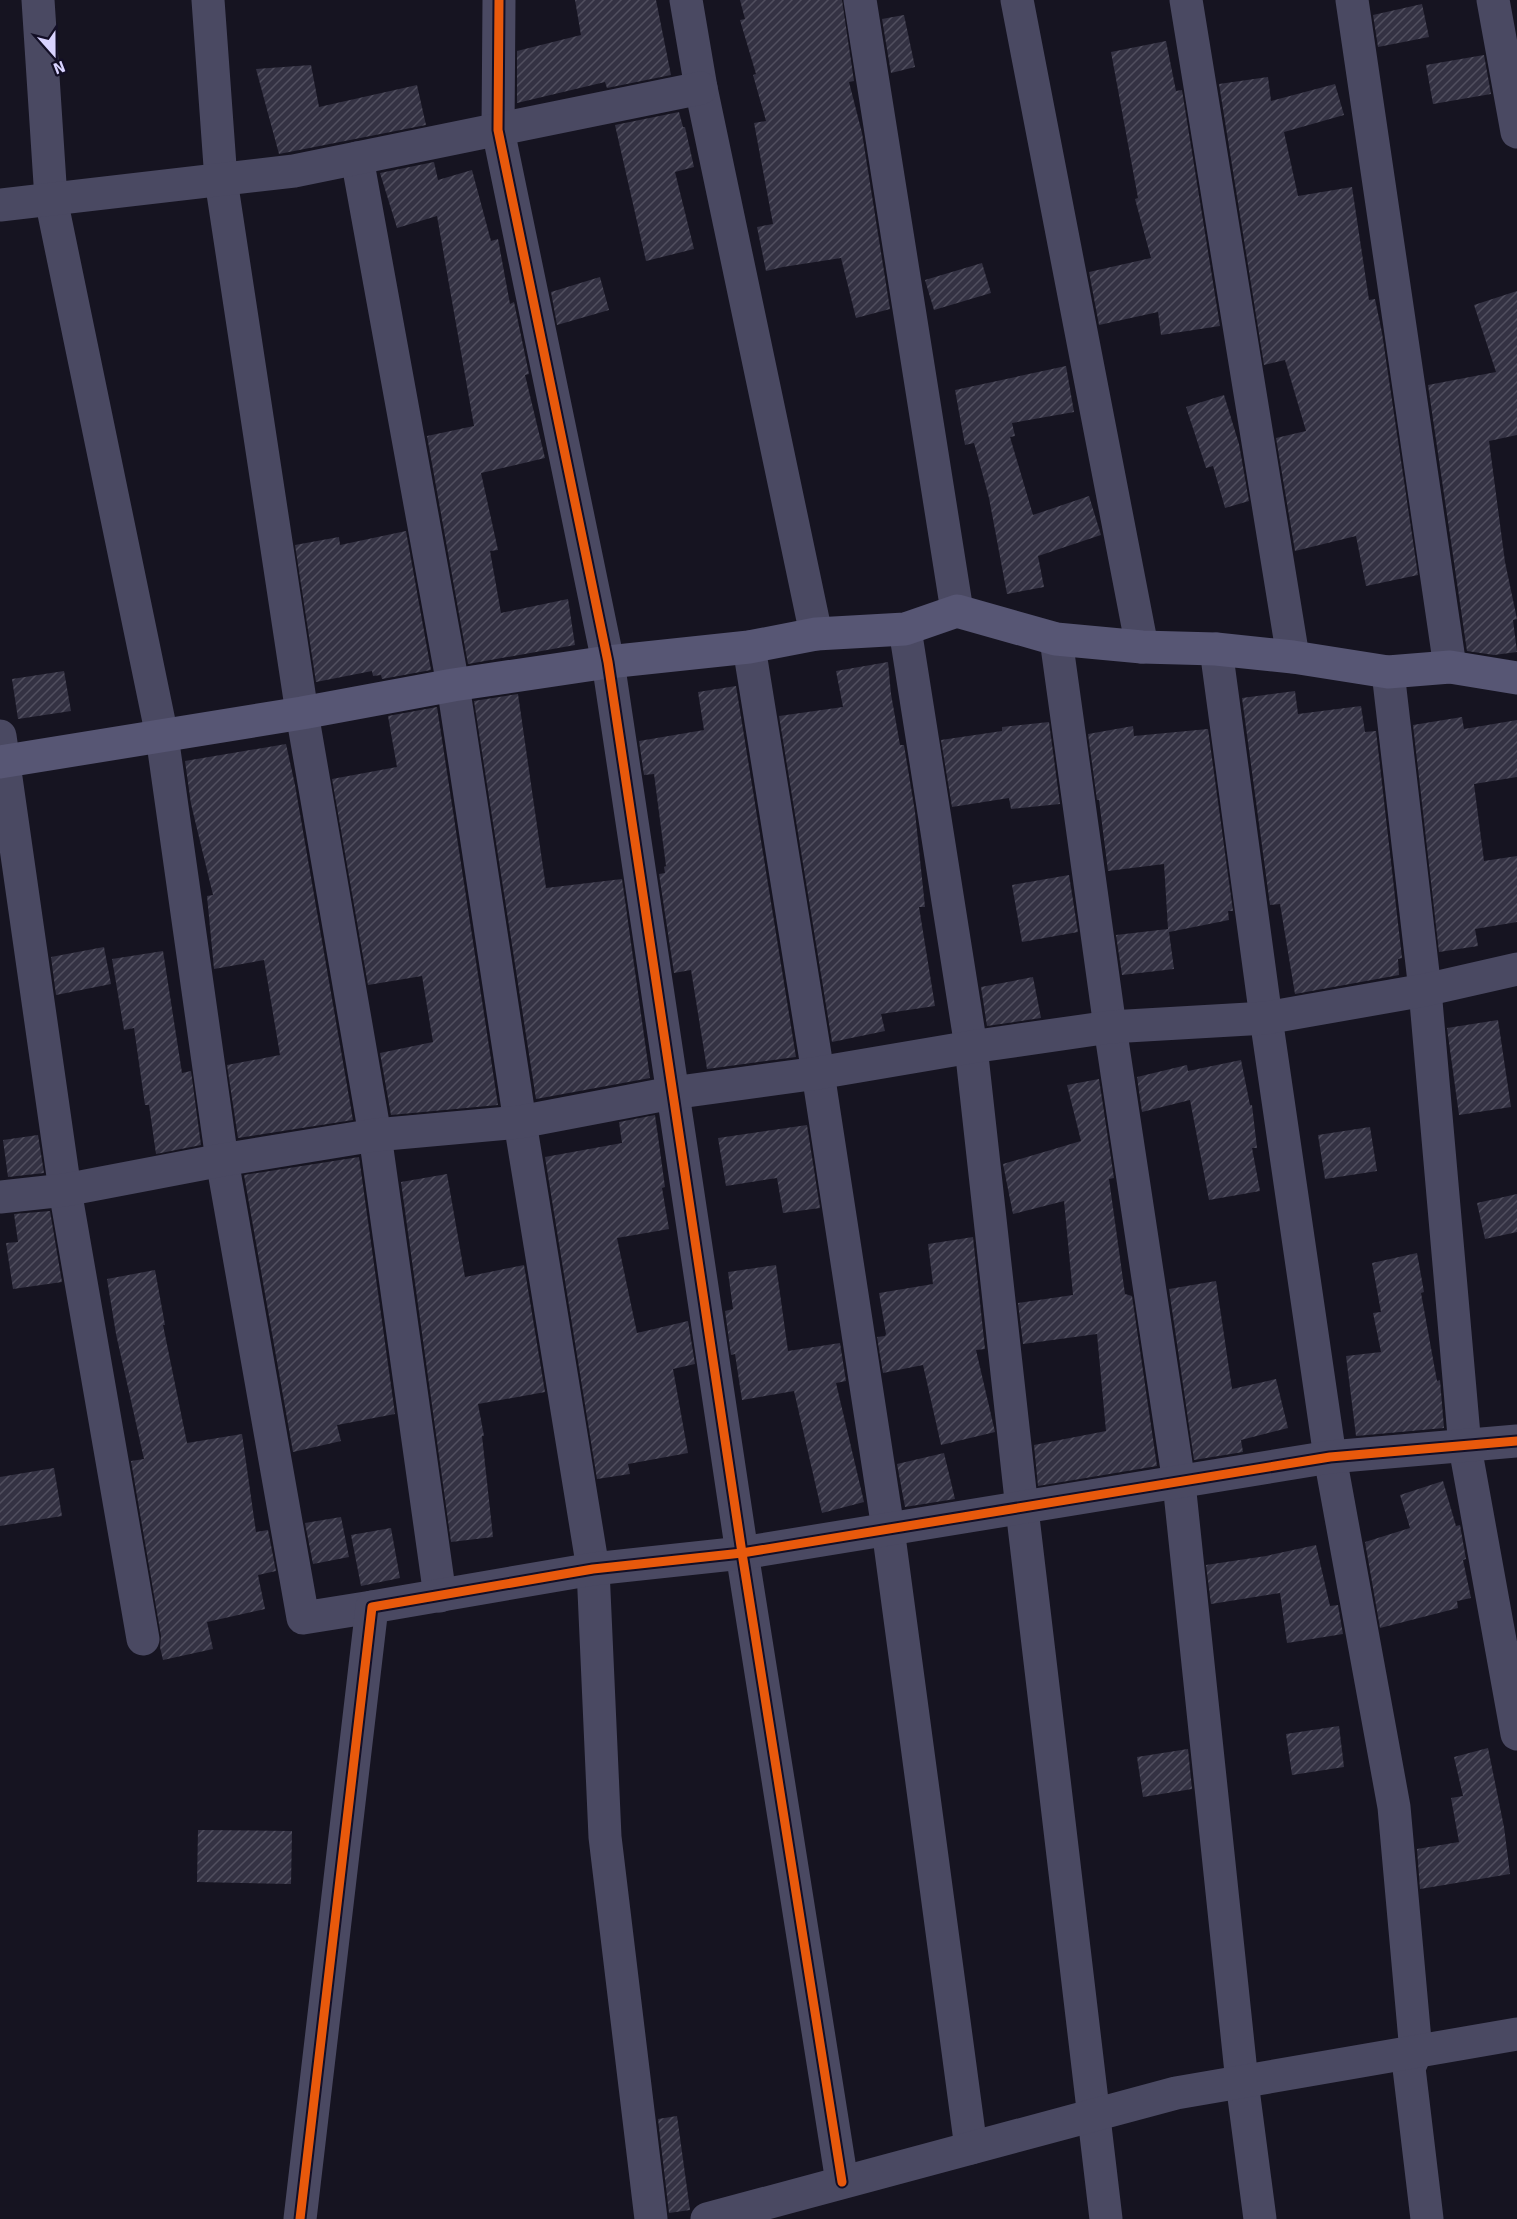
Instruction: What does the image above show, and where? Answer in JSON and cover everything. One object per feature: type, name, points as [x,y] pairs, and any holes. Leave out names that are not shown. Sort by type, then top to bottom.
[{"type":"street","points":[[38,0],[51,199],[162,736],[222,1160],[303,1618],[593,1569],[742,1553],[1330,1458],[1517,1441]]},
{"type":"street","points":[[207,0],[221,180],[302,713],[375,1135],[440,1596]]},
{"type":"street","points":[[499,0],[498,130],[608,662],[742,1553],[842,2182]]},
{"type":"street","points":[[686,0],[702,88],[816,634]]},
{"type":"street","points":[[860,0],[957,611]]},
{"type":"street","points":[[1017,0],[1142,647]]},
{"type":"street","points":[[1186,0],[1293,657]]},
{"type":"street","points":[[1352,0],[1450,668]]},
{"type":"street","points":[[1493,0],[1517,132]]},
{"type":"street","points":[[0,205],[294,171],[702,88]]},
{"type":"street","points":[[357,158],[453,685],[520,1122],[593,1569],[604,1837],[651,2219]]},
{"type":"street","points":[[143,1639],[65,1190],[2,753],[162,736],[453,685],[608,662],[749,647],[816,634],[904,628],[957,611],[1056,639],[1142,647],[1216,649],[1293,657],[1388,672],[1450,668],[1517,678]]},
{"type":"street","points":[[904,628],[971,1047],[1022,1509],[1106,2219]]},
{"type":"street","points":[[1056,639],[1110,1027],[1179,1483],[1242,2082],[1260,2219]]},
{"type":"street","points":[[749,647],[818,1073],[888,1529],[971,2148]]},
{"type":"street","points":[[1216,649],[1266,1018],[1330,1458],[1394,1807],[1416,2052],[1409,2068],[1426,2219]]},
{"type":"street","points":[[1388,672],[1425,990],[1465,1447],[1517,1734]]},
{"type":"street","points":[[0,1197],[65,1190],[222,1160],[375,1135],[520,1122],[672,1093],[818,1073],[971,1047],[1110,1027],[1266,1018],[1425,990],[1517,969]]},
{"type":"street","points":[[300,2219],[372,1607]]},
{"type":"street","points":[[707,2219],[1176,2093],[1517,2034]]},
{"type":"building","points":[[575,0],[656,0],[671,75],[607,88],[605,82],[517,103],[517,51],[581,35]]},
{"type":"building","points":[[740,0],[842,0],[854,81],[849,82],[862,133],[890,309],[856,318],[841,258],[766,271],[757,227],[773,224],[754,123],[766,121],[753,75],[756,74],[740,20],[745,19]]},
{"type":"building","points":[[1422,4],[1429,37],[1378,47],[1373,15]]},
{"type":"building","points":[[904,15],[915,67],[891,73],[882,19]]},
{"type":"building","points":[[1166,41],[1176,91],[1182,90],[1220,326],[1161,335],[1158,312],[1099,325],[1089,272],[1151,258],[1135,199],[1138,198],[1111,52]]},
{"type":"building","points":[[1484,55],[1491,94],[1433,104],[1426,65]]},
{"type":"building","points":[[311,65],[319,107],[417,85],[426,125],[279,154],[256,69]]},
{"type":"building","points":[[1268,77],[1271,101],[1335,84],[1344,115],[1284,132],[1298,196],[1352,187],[1369,300],[1375,299],[1382,333],[1418,575],[1366,586],[1356,536],[1295,551],[1276,438],[1306,431],[1285,360],[1264,365],[1219,84]]},
{"type":"building","points":[[679,112],[683,127],[685,127],[694,167],[675,172],[694,249],[646,261],[615,125]]},
{"type":"building","points":[[434,162],[438,180],[472,170],[491,241],[498,239],[510,304],[514,302],[529,374],[525,375],[545,458],[481,473],[498,550],[490,551],[501,613],[568,599],[575,645],[468,664],[427,436],[474,426],[437,216],[397,228],[380,173]]},
{"type":"building","points":[[982,263],[991,293],[934,310],[925,280]]},
{"type":"building","points":[[600,277],[609,310],[557,325],[551,292]]},
{"type":"building","points":[[1517,291],[1517,435],[1489,441],[1505,562],[1517,619],[1513,620],[1517,652],[1494,655],[1467,651],[1428,385],[1496,372],[1474,305]]},
{"type":"building","points":[[1066,366],[1074,412],[1012,423],[1015,436],[1010,437],[1033,515],[1089,496],[1101,535],[1038,556],[1044,587],[1007,594],[989,498],[974,443],[965,445],[955,390]]},
{"type":"building","points":[[1224,395],[1239,444],[1249,501],[1225,508],[1213,466],[1206,468],[1186,407]]},
{"type":"building","points":[[406,531],[431,670],[382,679],[381,675],[373,676],[372,671],[316,682],[295,545],[339,537],[340,545]]},
{"type":"building","points":[[888,662],[900,745],[904,745],[915,812],[925,907],[919,907],[935,1006],[881,1014],[885,1031],[832,1042],[779,716],[843,707],[836,671]]},
{"type":"building","points":[[64,671],[71,711],[18,719],[12,679]]},
{"type":"building","points":[[736,686],[796,1057],[707,1069],[691,970],[674,973],[659,874],[665,873],[664,867],[666,866],[654,774],[644,775],[639,741],[704,730],[698,692]]},
{"type":"building","points":[[1295,691],[1298,714],[1361,706],[1365,732],[1376,731],[1402,958],[1398,959],[1399,975],[1295,994],[1280,904],[1270,905],[1242,698]]},
{"type":"building","points":[[518,694],[546,888],[622,879],[650,1078],[536,1099],[474,701]]},
{"type":"building","points":[[437,707],[498,1105],[391,1115],[380,1053],[433,1042],[422,976],[368,985],[332,779],[397,767],[388,716]]},
{"type":"building","points":[[1462,717],[1464,729],[1517,720],[1517,777],[1474,784],[1484,861],[1517,856],[1517,922],[1475,929],[1478,946],[1439,952],[1413,725]]},
{"type":"building","points":[[1049,722],[1060,804],[1011,809],[1009,798],[952,807],[941,740],[1002,731],[1002,727]]},
{"type":"building","points":[[1133,726],[1134,736],[1208,729],[1233,911],[1228,911],[1229,920],[1169,932],[1174,969],[1122,975],[1116,935],[1168,929],[1164,864],[1108,871],[1088,734]]},
{"type":"building","points":[[286,744],[353,1120],[238,1138],[227,1065],[280,1055],[264,960],[214,969],[207,896],[213,895],[191,804],[185,761]]},
{"type":"building","points":[[1069,875],[1078,932],[1022,942],[1012,885]]},
{"type":"building","points":[[104,947],[111,984],[56,995],[51,957]]},
{"type":"building","points":[[163,951],[182,1073],[191,1071],[201,1145],[156,1154],[149,1105],[145,1105],[134,1028],[124,1030],[112,959]]},
{"type":"building","points":[[1033,977],[1041,1018],[987,1026],[981,987]]},
{"type":"building","points":[[1498,1020],[1511,1107],[1459,1115],[1447,1028]]},
{"type":"building","points":[[1241,1060],[1250,1105],[1252,1105],[1257,1148],[1252,1148],[1260,1191],[1209,1200],[1190,1100],[1142,1112],[1137,1077],[1187,1065],[1188,1071]]},
{"type":"building","points":[[1099,1079],[1114,1178],[1109,1179],[1125,1294],[1132,1296],[1157,1466],[1038,1486],[1034,1445],[1106,1431],[1097,1334],[1023,1344],[1018,1303],[1073,1295],[1064,1201],[1013,1214],[1003,1164],[1081,1141],[1067,1085]]},
{"type":"building","points":[[655,1115],[665,1187],[662,1188],[669,1229],[617,1238],[637,1333],[688,1321],[695,1364],[673,1369],[688,1453],[628,1464],[630,1474],[597,1479],[545,1157],[622,1143],[619,1122]]},
{"type":"building","points":[[807,1125],[820,1208],[783,1213],[777,1178],[726,1186],[718,1138]]},
{"type":"building","points":[[1370,1127],[1377,1171],[1325,1179],[1318,1135]]},
{"type":"building","points":[[38,1135],[44,1173],[8,1177],[3,1140]]},
{"type":"building","points":[[359,1157],[395,1414],[337,1425],[341,1441],[293,1452],[244,1175]]},
{"type":"building","points":[[447,1174],[465,1277],[524,1265],[545,1392],[478,1404],[484,1436],[482,1436],[493,1537],[451,1542],[401,1182]]},
{"type":"building","points":[[1517,1194],[1517,1232],[1485,1239],[1477,1203]]},
{"type":"building","points":[[50,1211],[62,1282],[13,1289],[6,1243],[18,1242],[14,1214]]},
{"type":"building","points":[[973,1237],[985,1349],[976,1350],[995,1432],[941,1445],[923,1365],[883,1373],[877,1337],[886,1334],[879,1293],[933,1284],[928,1244]]},
{"type":"building","points":[[1417,1253],[1424,1292],[1421,1293],[1437,1381],[1440,1380],[1444,1428],[1356,1436],[1346,1356],[1381,1352],[1373,1313],[1381,1312],[1372,1263]]},
{"type":"building","points":[[776,1265],[788,1351],[840,1343],[846,1381],[836,1383],[864,1502],[822,1513],[794,1391],[742,1400],[735,1354],[731,1355],[725,1311],[733,1309],[728,1272]]},
{"type":"building","points":[[155,1270],[165,1325],[163,1325],[187,1443],[242,1434],[256,1532],[268,1530],[276,1571],[258,1575],[265,1609],[207,1622],[213,1649],[163,1660],[160,1647],[161,1636],[131,1461],[144,1459],[116,1334],[107,1279]]},
{"type":"building","points":[[1216,1281],[1232,1389],[1276,1379],[1288,1428],[1241,1440],[1243,1452],[1194,1460],[1169,1289]]},
{"type":"building","points":[[944,1453],[955,1499],[905,1507],[897,1464]]},
{"type":"building","points":[[54,1468],[62,1516],[0,1526],[0,1477]]},
{"type":"building","points":[[1443,1481],[1456,1526],[1460,1525],[1466,1559],[1463,1560],[1471,1598],[1457,1601],[1458,1608],[1380,1628],[1365,1542],[1410,1528],[1400,1495]]},
{"type":"building","points":[[341,1517],[349,1557],[313,1564],[305,1523]]},
{"type":"building","points":[[391,1528],[400,1578],[361,1586],[351,1535]]},
{"type":"building","points":[[1316,1545],[1330,1606],[1338,1605],[1343,1634],[1287,1643],[1280,1593],[1211,1604],[1206,1565],[1266,1556]]},
{"type":"building","points":[[1339,1726],[1344,1767],[1292,1775],[1286,1734]]},
{"type":"building","points":[[1488,1748],[1504,1827],[1510,1874],[1420,1889],[1417,1849],[1459,1842],[1451,1798],[1463,1796],[1454,1757]]},
{"type":"building","points":[[1188,1749],[1192,1789],[1143,1797],[1137,1757]]},
{"type":"building","points":[[198,1830],[292,1831],[291,1884],[197,1882]]},
{"type":"building","points":[[677,2116],[690,2210],[669,2213],[658,2119]]},
{"type":"cycle path","points":[[499,0],[498,130],[608,662],[742,1553],[842,2182]]},
{"type":"cycle path","points":[[300,2219],[372,1607],[593,1569],[742,1553],[1330,1457],[1517,1441]]}]
